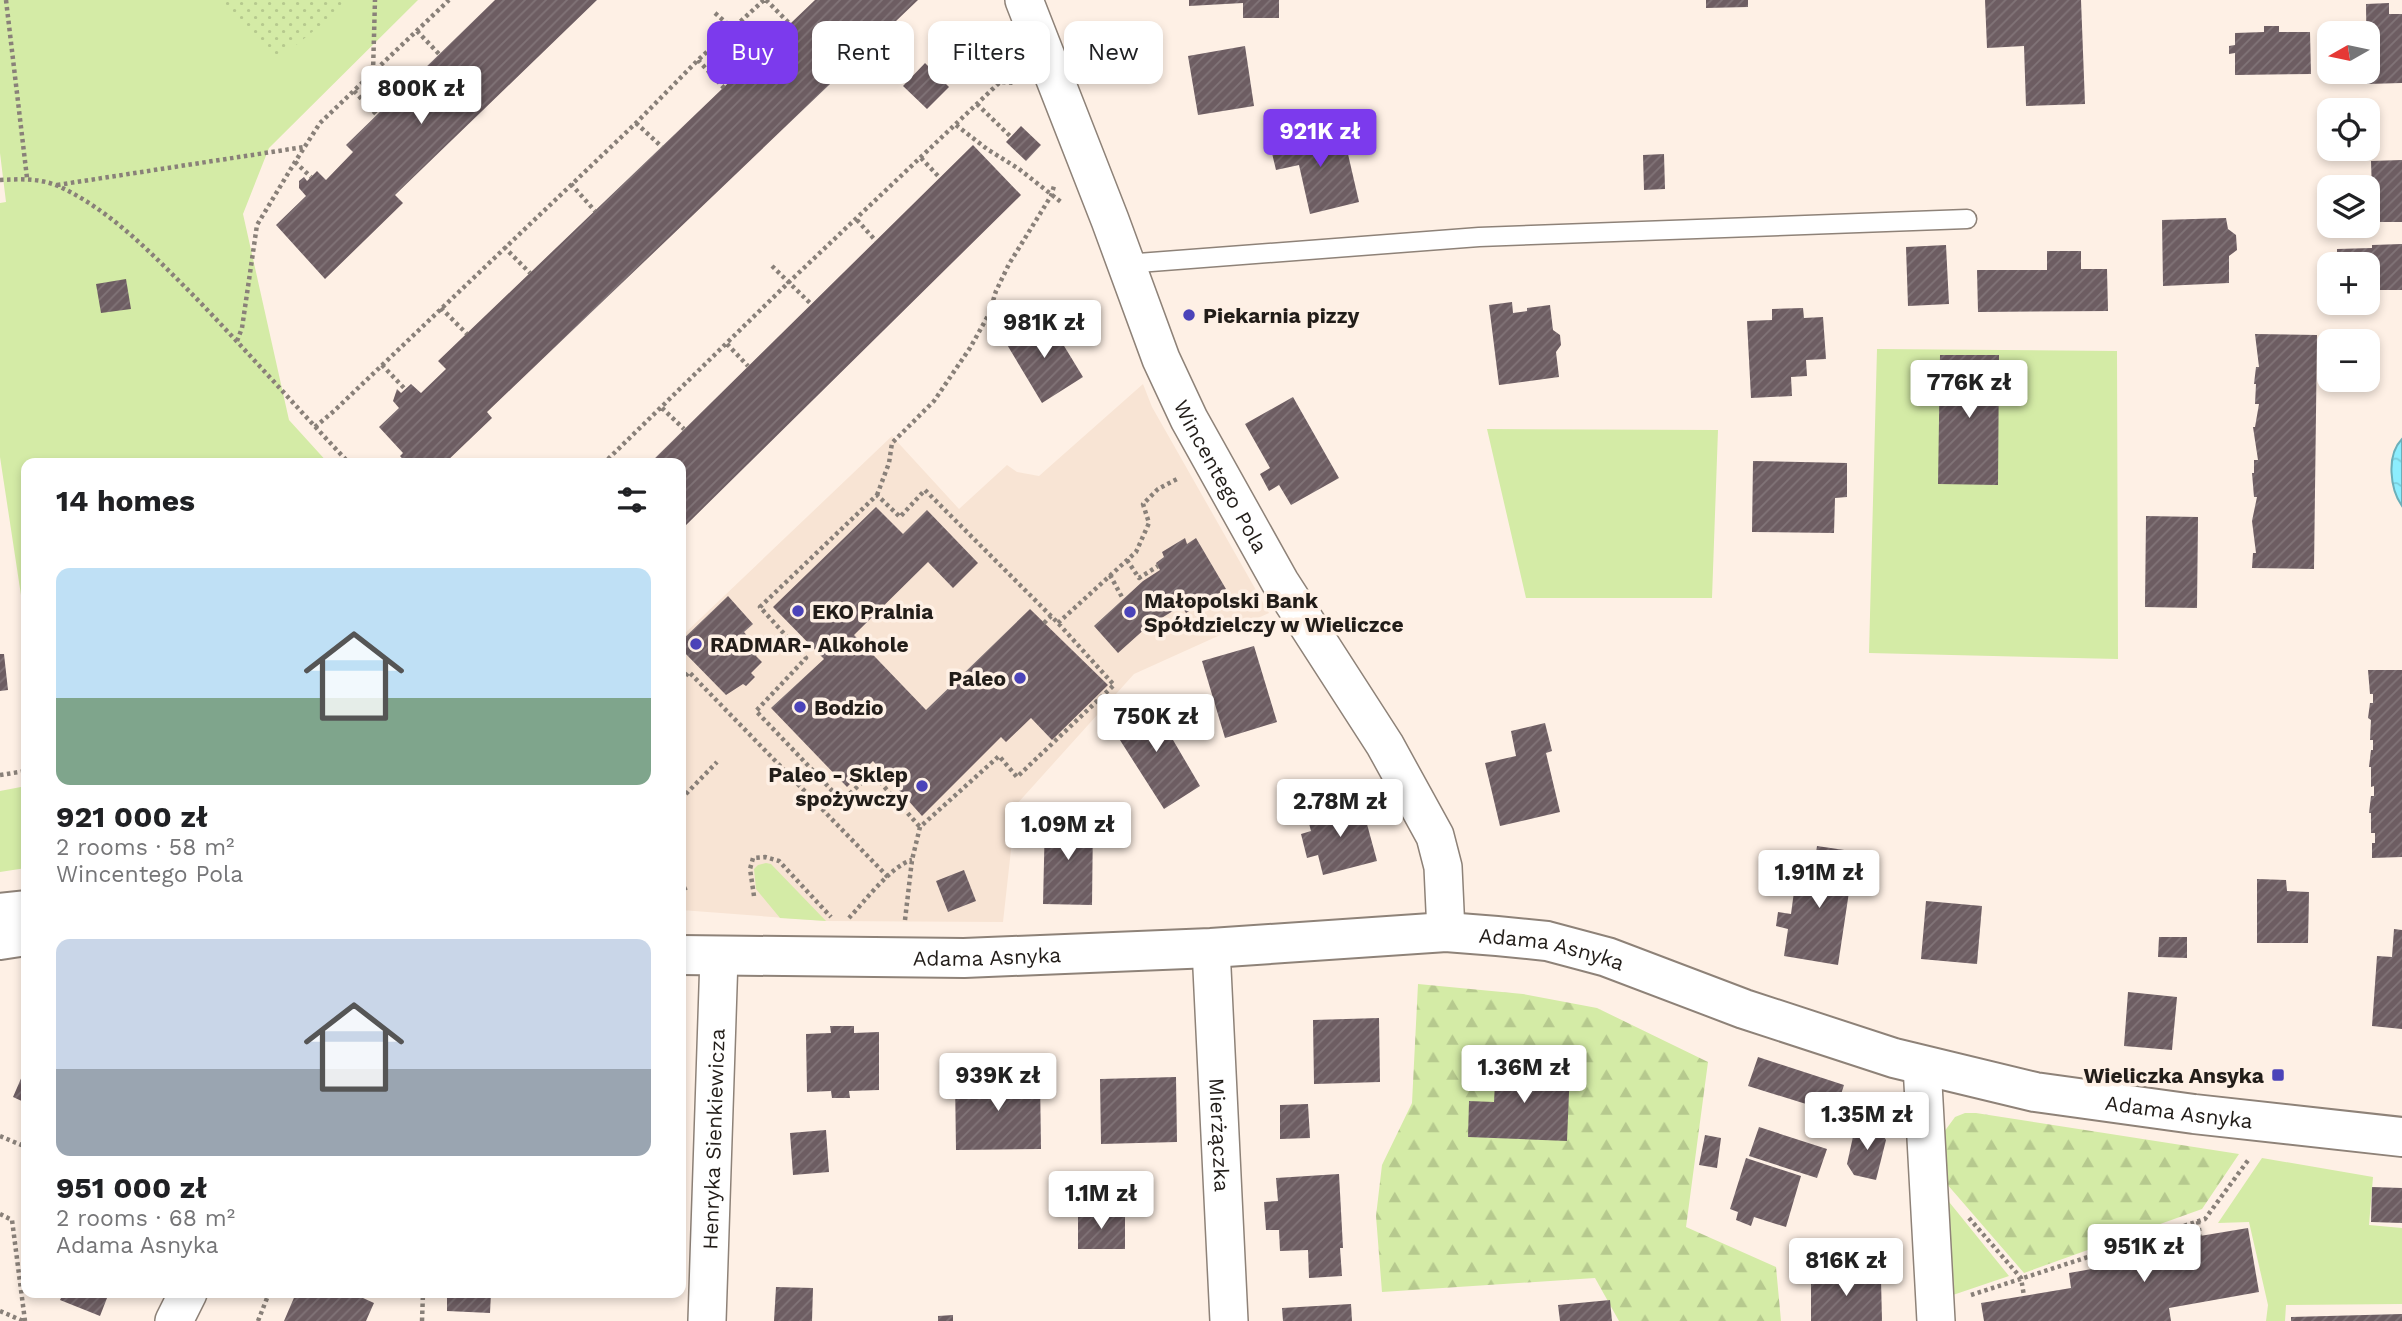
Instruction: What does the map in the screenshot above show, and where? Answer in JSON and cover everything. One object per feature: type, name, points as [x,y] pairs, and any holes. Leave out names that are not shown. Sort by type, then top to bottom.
[{"type":"main road","points":[[0,913],[21,911]]},
{"type":"main road","name":"Adama Asnyka","points":[[686,956],[964,958],[1211,948],[1446,932],[1547,941],[1606,957],[1744,1009],[1922,1065],[2035,1092],[2402,1137]]},
{"type":"main road","points":[[0,940],[21,937]]},
{"type":"street","name":"Wincentego Pola","points":[[1024,0],[1161,359],[1189,419],[1280,582],[1350,686],[1399,768],[1434,836],[1443,867],[1446,932]]},
{"type":"street","name":"Mierżączka","points":[[1211,948],[1229,1321]]},
{"type":"street","name":"Henryka Sienkiewicza","points":[[707,1321],[695,1248],[719,957]]},
{"type":"street","points":[[1922,1065],[1936,1312]]},
{"type":"street","points":[[174,1321],[186,1298]]},
{"type":"lane","points":[[1125,264],[1479,237],[1966,219]]},
{"type":"path","points":[[6,0],[27,178]]},
{"type":"path","points":[[373,72],[375,0]]},
{"type":"path","points":[[237,341],[242,328],[257,225],[295,162],[320,123],[449,0]]},
{"type":"path","points":[[740,21],[765,0],[787,21]]},
{"type":"path","points":[[715,13],[724,21]]},
{"type":"path","points":[[416,31],[439,54]]},
{"type":"path","points":[[314,426],[382,365],[636,123],[707,52]]},
{"type":"path","points":[[698,60],[724,88]]},
{"type":"path","points":[[609,458],[788,283],[998,84]]},
{"type":"path","points":[[354,91],[377,115]]},
{"type":"path","points":[[977,104],[1011,137]]},
{"type":"path","points":[[636,123],[662,147]]},
{"type":"path","points":[[956,125],[1063,204]]},
{"type":"path","points":[[56,185],[304,148]]},
{"type":"path","points":[[921,158],[940,178]]},
{"type":"path","points":[[295,162],[311,177]]},
{"type":"path","points":[[0,180],[27,178],[56,185],[104,213],[149,250],[344,458]]},
{"type":"path","points":[[920,827],[872,773],[842,801],[756,711],[806,658],[760,607],[877,495],[889,463],[892,443],[934,401],[970,348],[989,314],[1009,264],[1051,196],[1056,179]]},
{"type":"path","points":[[571,184],[595,211]]},
{"type":"path","points":[[857,220],[876,241]]},
{"type":"path","points":[[504,247],[530,274]]},
{"type":"path","points":[[772,266],[811,304]]},
{"type":"path","points":[[441,308],[467,334]]},
{"type":"path","points":[[726,344],[748,366]]},
{"type":"path","points":[[382,365],[405,389]]},
{"type":"path","points":[[662,408],[684,429]]},
{"type":"path","points":[[1058,623],[1136,552],[1149,523],[1143,504],[1158,489],[1178,478],[1191,480]]},
{"type":"path","points":[[877,495],[900,517],[925,490],[1058,623],[1114,685],[1017,777],[999,756],[920,827],[912,860],[904,928]]},
{"type":"path","points":[[1127,560],[1139,578],[1158,566]]},
{"type":"path","points":[[1110,575],[1123,599]]},
{"type":"path","points":[[1044,623],[1051,616]]},
{"type":"path","points":[[686,677],[690,673],[888,877]]},
{"type":"path","points":[[686,794],[718,762]]},
{"type":"path","points":[[0,775],[21,772]]},
{"type":"path","points":[[754,896],[750,869],[753,858],[765,857],[779,861],[832,918]]},
{"type":"path","points":[[841,927],[888,877],[905,862],[912,860]]},
{"type":"path","points":[[0,1136],[21,1145]]},
{"type":"path","points":[[1936,1312],[1956,1300],[2205,1219],[2256,1150]]},
{"type":"path","points":[[0,1214],[12,1220],[21,1296]]},
{"type":"path","points":[[2198,1221],[2200,1236]]},
{"type":"path","points":[[2108,1249],[2111,1266]]},
{"type":"path","points":[[2021,1278],[2024,1296]]},
{"type":"path","points":[[0,1311],[24,1321],[21,1298]]},
{"type":"path","points":[[258,1321],[267,1298]]},
{"type":"path","points":[[422,1321],[423,1298]]},
{"type":"shaded area","points":[[1143,384],[1152,407],[1269,613],[1134,674],[1016,805],[1003,922],[826,921],[686,910],[686,632],[892,436],[959,509],[1007,465],[1017,472],[1039,476]]},
{"type":"green space","points":[[0,0],[418,0],[269,148],[243,214],[289,420],[324,458],[21,458],[21,595],[0,457],[0,203],[6,202],[0,153]]},
{"type":"green space","points":[[214,0],[352,0],[275,62]]},
{"type":"green space","points":[[1877,349],[2117,351],[2118,659],[1869,653]]},
{"type":"green space","points":[[1487,429],[1718,430],[1712,598],[1526,598]]},
{"type":"green space","points":[[21,787],[21,869],[0,872],[0,791]]},
{"type":"green space","points":[[766,863],[771,864],[826,921],[780,918],[756,889],[754,869]]},
{"type":"green space","points":[[1418,984],[1523,994],[1597,1008],[1708,1062],[1686,1227],[1776,1267],[1781,1321],[1619,1321],[1595,1278],[1382,1292],[1376,1216],[1382,1165],[1412,1103]]},
{"type":"green space","points":[[1965,1113],[2239,1154],[2202,1209],[2024,1273],[1946,1183],[1944,1132],[1955,1117]]},
{"type":"green space","points":[[2262,1158],[2373,1177],[2369,1225],[2402,1228],[2402,1304],[2286,1305],[2285,1321],[2266,1321],[2268,1305],[2249,1222],[2218,1223]]},
{"type":"green space","points":[[1937,1187],[2009,1276],[1947,1297]]},
{"type":"water","points":[[2402,439],[2402,506],[2395,491],[2392,463]]},
{"type":"building","points":[[495,0],[597,0],[395,195],[403,203],[325,279],[276,225],[306,196],[299,188],[299,181],[304,177],[307,181],[317,171],[326,180],[353,152],[346,145]]},
{"type":"building","points":[[815,0],[918,0],[896,21],[812,21],[812,84],[830,84],[487,412],[492,418],[450,458],[402,458],[400,456],[403,453],[379,427],[399,408],[393,401],[397,389],[401,393],[411,384],[421,393],[446,369],[438,361],[727,84],[798,84],[798,21],[793,21]]},
{"type":"building","points":[[1189,0],[1279,0],[1279,18],[1243,18],[1243,3],[1189,6]]},
{"type":"building","points":[[1706,0],[1748,0],[1748,7],[1706,8]]},
{"type":"building","points":[[1985,0],[2081,0],[2085,104],[2026,106],[2024,46],[1987,48]]},
{"type":"building","points":[[2389,3],[2389,14],[2402,14],[2402,83],[2380,84],[2380,21],[2366,21],[2366,4]]},
{"type":"building","points":[[2264,26],[2279,26],[2279,32],[2310,32],[2311,74],[2235,75],[2235,53],[2229,54],[2229,46],[2235,45],[2235,33],[2264,32]]},
{"type":"building","points":[[1245,46],[1254,106],[1198,115],[1188,56]]},
{"type":"building","points":[[925,63],[928,66],[928,84],[946,84],[949,87],[927,109],[903,86],[914,84],[914,74]]},
{"type":"building","points":[[1021,126],[1041,145],[1026,161],[1006,142]]},
{"type":"building","points":[[1342,128],[1359,202],[1310,214],[1299,165],[1276,170],[1270,145]]},
{"type":"building","points":[[973,145],[1021,195],[686,525],[686,458],[655,458]]},
{"type":"building","points":[[1664,154],[1665,189],[1644,190],[1643,155]]},
{"type":"building","points":[[2402,160],[2402,222],[2380,222],[2380,175],[2371,175],[2371,161]]},
{"type":"building","points":[[2226,218],[2228,229],[2236,235],[2237,250],[2229,256],[2229,283],[2163,286],[2162,220]]},
{"type":"building","points":[[2402,244],[2402,290],[2380,290],[2380,252],[2337,252],[2337,249],[2372,248],[2372,245]]},
{"type":"building","points":[[1946,245],[1949,304],[1908,306],[1906,247]]},
{"type":"building","points":[[2047,251],[2081,251],[2081,269],[2107,269],[2108,311],[1978,312],[1977,270],[2047,270]]},
{"type":"building","points":[[126,279],[131,309],[101,313],[96,284]]},
{"type":"building","points":[[1512,302],[1513,313],[1550,305],[1553,330],[1560,335],[1561,345],[1556,352],[1559,377],[1499,385],[1489,305]]},
{"type":"building","points":[[1803,308],[1804,318],[1823,317],[1826,359],[1806,360],[1807,376],[1791,377],[1792,396],[1751,398],[1747,321],[1772,320],[1772,309]]},
{"type":"building","points":[[1047,318],[1083,377],[1042,403],[1006,343]]},
{"type":"building","points":[[2255,334],[2317,335],[2314,569],[2252,568],[2253,553],[2256,553],[2252,521],[2257,497],[2254,497],[2252,473],[2254,460],[2258,460],[2253,427],[2259,404],[2255,404],[2254,384],[2256,367],[2259,367]]},
{"type":"building","points":[[1940,355],[1999,355],[1998,485],[1938,484]]},
{"type":"building","points":[[1293,397],[1339,478],[1291,505],[1279,485],[1269,491],[1260,474],[1270,468],[1245,424]]},
{"type":"building","points":[[1753,461],[1847,463],[1847,497],[1835,498],[1834,533],[1752,532]]},
{"type":"building","points":[[876,507],[903,534],[927,510],[978,563],[953,588],[928,562],[854,635],[926,710],[1030,609],[1108,685],[1052,740],[1031,718],[1006,742],[1001,737],[922,816],[873,761],[847,787],[771,708],[824,659],[773,607]]},
{"type":"building","points":[[2146,516],[2198,517],[2197,608],[2145,607]]},
{"type":"building","points":[[1185,538],[1187,544],[1196,538],[1226,589],[1186,613],[1181,606],[1147,627],[1118,653],[1094,626],[1143,581],[1160,570],[1156,563],[1164,557],[1162,552]]},
{"type":"building","points":[[728,596],[753,624],[744,632],[760,651],[756,656],[762,662],[751,673],[755,677],[746,686],[743,684],[726,695],[686,654],[686,636]]},
{"type":"building","points":[[1254,646],[1277,722],[1225,738],[1202,661]]},
{"type":"building","points":[[0,654],[4,654],[8,690],[0,691]]},
{"type":"building","points":[[2368,670],[2402,670],[2402,857],[2372,858],[2375,833],[2371,833],[2369,813],[2374,786],[2371,787],[2369,767],[2373,740],[2370,740],[2371,720],[2368,718],[2373,694],[2370,694]]},
{"type":"building","points":[[1149,699],[1200,786],[1164,809],[1111,726]]},
{"type":"building","points":[[1545,723],[1552,751],[1546,753],[1560,812],[1500,826],[1485,763],[1516,756],[1511,731]]},
{"type":"building","points":[[1361,802],[1377,861],[1323,875],[1318,855],[1307,858],[1301,834],[1311,831],[1307,816]]},
{"type":"building","points":[[1045,819],[1093,820],[1092,905],[1043,904]]},
{"type":"building","points":[[1817,846],[1851,851],[1845,892],[1849,892],[1838,965],[1784,956],[1788,929],[1776,926],[1778,912],[1791,914],[1795,884],[1811,887]]},
{"type":"building","points":[[964,870],[976,901],[948,912],[936,881]]},
{"type":"building","points":[[2257,879],[2286,880],[2287,891],[2309,892],[2308,943],[2257,943]]},
{"type":"building","points":[[1926,901],[1982,906],[1977,964],[1921,959]]},
{"type":"building","points":[[2394,929],[2402,930],[2402,1029],[2372,1026],[2377,956],[2392,957]]},
{"type":"building","points":[[2159,937],[2187,937],[2187,958],[2158,957]]},
{"type":"building","points":[[2128,992],[2177,997],[2172,1050],[2124,1046]]},
{"type":"building","points":[[1379,1018],[1380,1082],[1314,1084],[1313,1020]]},
{"type":"building","points":[[830,1026],[854,1026],[854,1033],[879,1032],[879,1090],[849,1091],[850,1098],[832,1098],[831,1091],[807,1092],[806,1034],[831,1033]]},
{"type":"building","points":[[1758,1057],[1844,1085],[1835,1113],[1748,1086]]},
{"type":"building","points":[[1496,1065],[1570,1068],[1567,1141],[1468,1137],[1469,1101],[1494,1102]]},
{"type":"building","points":[[997,1069],[1003,1070],[1012,1078],[1040,1077],[1041,1149],[956,1150],[955,1079],[984,1078]]},
{"type":"building","points":[[1176,1077],[1177,1142],[1101,1144],[1100,1079]]},
{"type":"building","points":[[21,1079],[21,1101],[13,1097]]},
{"type":"building","points":[[1308,1104],[1310,1138],[1280,1139],[1280,1105]]},
{"type":"building","points":[[1865,1125],[1879,1128],[1886,1140],[1876,1180],[1854,1175],[1847,1164],[1854,1132]]},
{"type":"building","points":[[1759,1127],[1827,1149],[1817,1178],[1749,1156]]},
{"type":"building","points":[[826,1130],[829,1172],[793,1175],[790,1133]]},
{"type":"building","points":[[1705,1135],[1721,1138],[1717,1168],[1699,1165]]},
{"type":"building","points":[[1746,1158],[1801,1176],[1786,1227],[1754,1217],[1751,1226],[1736,1220],[1738,1212],[1730,1209]]},
{"type":"building","points":[[1339,1174],[1342,1276],[1309,1278],[1308,1250],[1280,1251],[1279,1230],[1266,1230],[1264,1202],[1278,1201],[1276,1178]]},
{"type":"building","points":[[2372,1187],[2402,1188],[2402,1223],[2371,1222]]},
{"type":"building","points":[[1078,1213],[1125,1214],[1125,1249],[1078,1249]]},
{"type":"building","points":[[2248,1228],[2259,1292],[2169,1308],[2171,1321],[1984,1321],[1981,1303],[2071,1288],[2069,1273],[2160,1257],[2158,1243]]},
{"type":"building","points":[[1835,1270],[1858,1270],[1857,1279],[1881,1279],[1882,1321],[1811,1321],[1811,1279],[1835,1279]]},
{"type":"building","points":[[776,1287],[813,1288],[812,1321],[774,1321]]},
{"type":"building","points":[[61,1298],[107,1298],[100,1316],[60,1300]]},
{"type":"building","points":[[294,1298],[363,1298],[374,1303],[366,1321],[284,1321]]},
{"type":"building","points":[[447,1298],[491,1298],[490,1313],[447,1311]]},
{"type":"building","points":[[1610,1300],[1612,1321],[1560,1321],[1558,1305]]},
{"type":"building","points":[[1351,1304],[1352,1321],[1283,1321],[1282,1308]]},
{"type":"building","points":[[2402,1314],[2402,1321],[2291,1321],[2291,1317]]},
{"type":"building","points":[[953,1315],[953,1321],[938,1321],[938,1316]]},
{"type":"place","name":"Piekarnia pizzy","points":[[1189,315]]},
{"type":"place","name":"EKO Pralnia","points":[[798,611]]},
{"type":"place","name":"Małopolski Bank Spółdzielczy w Wieliczce","points":[[1130,612]]},
{"type":"place","name":"RADMAR- Alkohole","points":[[696,644]]},
{"type":"place","name":"Paleo","points":[[1020,678]]},
{"type":"place","name":"Bodzio","points":[[800,707]]},
{"type":"place","name":"Paleo - Sklep spożywczy","points":[[922,786]]},
{"type":"place","name":"Wieliczka Ansyka","points":[[2278,1075]]}]
